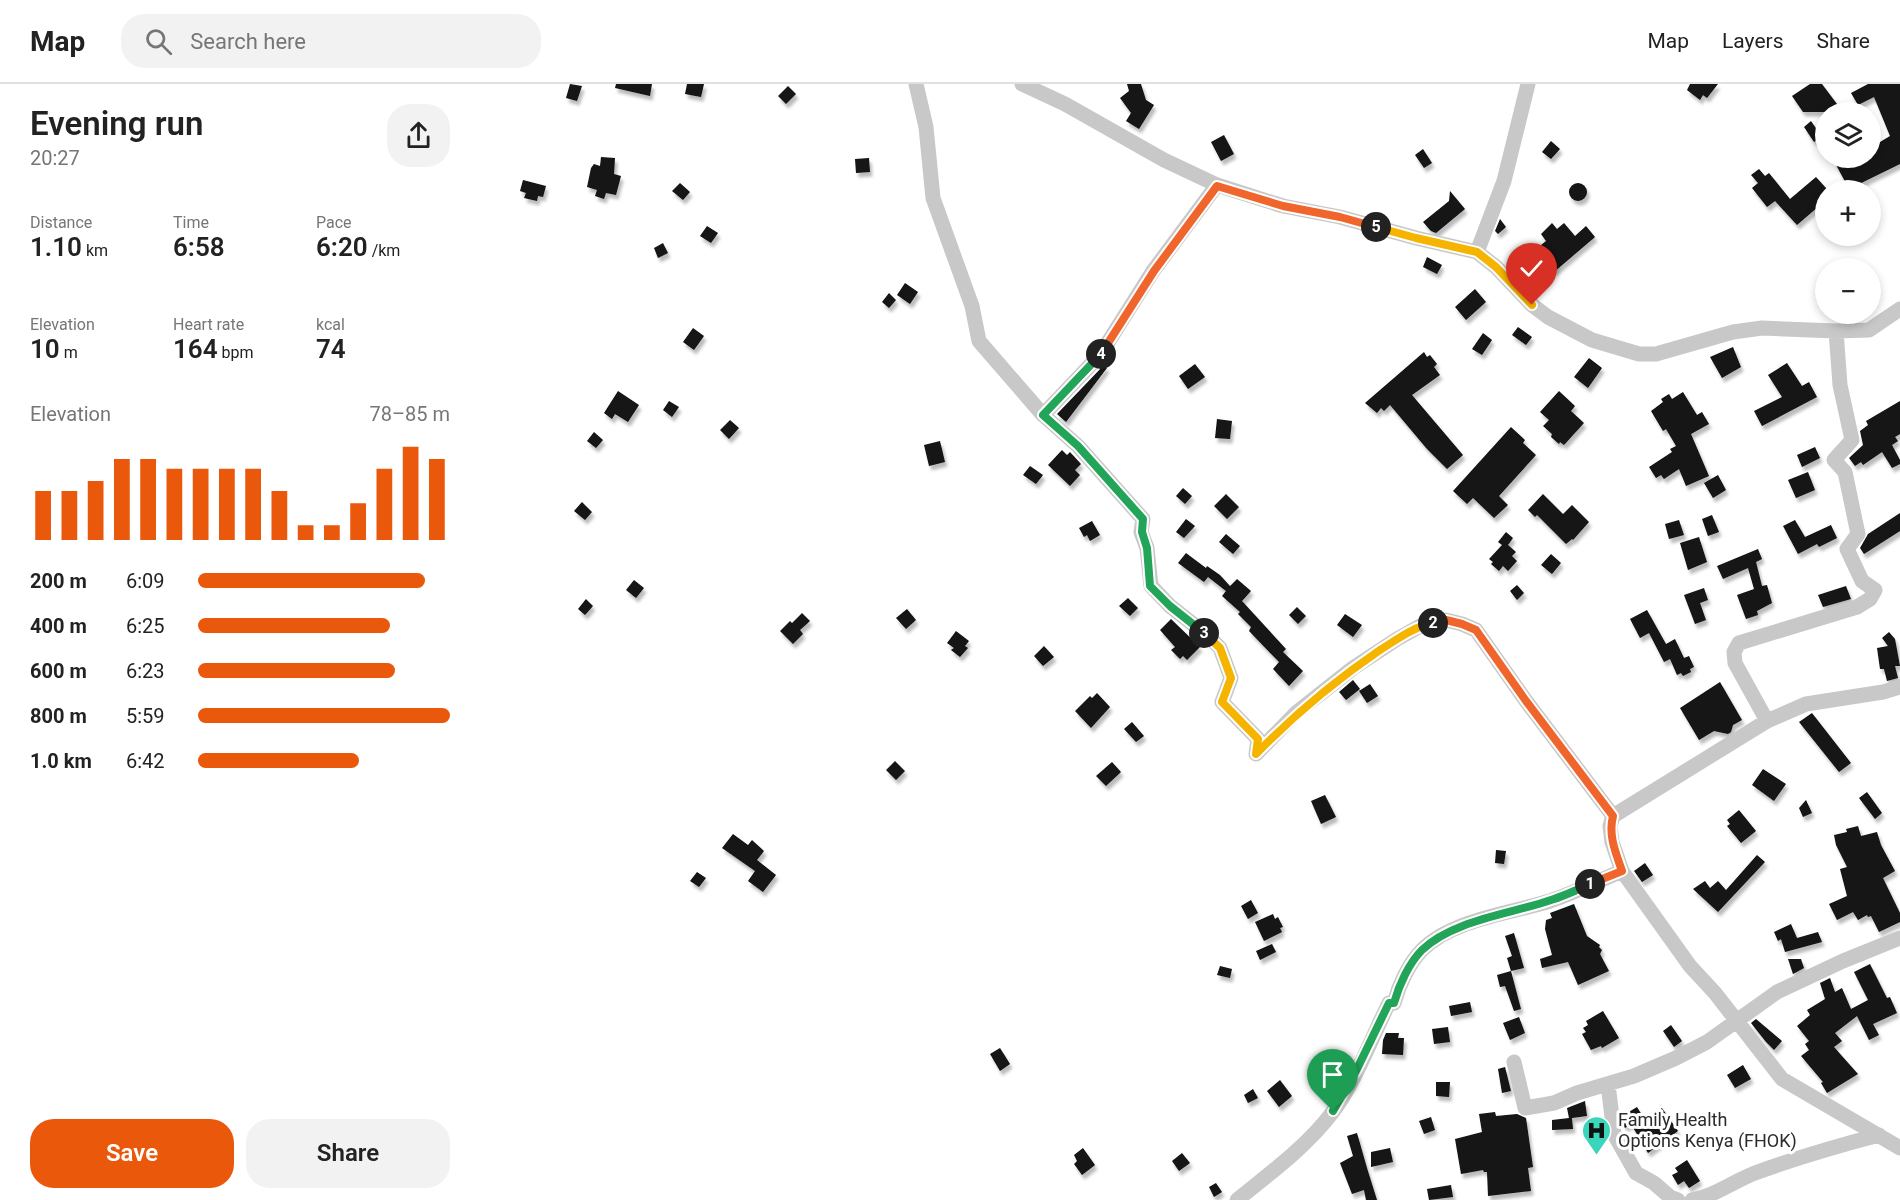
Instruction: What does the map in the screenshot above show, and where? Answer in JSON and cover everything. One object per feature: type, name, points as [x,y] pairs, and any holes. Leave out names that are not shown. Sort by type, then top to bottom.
[{"type":"street","points":[[916,84],[926,127],[933,198],[972,306],[979,341],[1043,415],[1078,446],[1143,519],[1142,532],[1147,548],[1150,586],[1220,648],[1231,678],[1222,702],[1258,739],[1256,754],[1296,713],[1353,668],[1396,639],[1422,625],[1446,620],[1476,630],[1526,701],[1613,816]]},
{"type":"street","points":[[1477,252],[1504,181],[1528,84]]},
{"type":"street","points":[[1025,85],[1065,104],[1164,160],[1217,186],[1283,206],[1340,217],[1477,252],[1496,267],[1532,305],[1548,317],[1592,340],[1639,354],[1656,354],[1733,332],[1762,328],[1869,330],[1900,309]]},
{"type":"street","points":[[1043,415],[1100,355],[1154,271],[1217,186]]},
{"type":"street","points":[[1767,721],[1735,663],[1734,652],[1739,644],[1857,607],[1870,599],[1875,590],[1862,581],[1847,549],[1858,534],[1845,472],[1834,460],[1852,440],[1840,385],[1836,331]]},
{"type":"street","points":[[1900,687],[1883,692],[1806,704],[1767,721],[1613,816],[1610,826],[1612,842],[1622,871],[1690,966],[1737,1020],[1782,1079],[1900,1148]]},
{"type":"street","points":[[1237,1200],[1309,1141],[1333,1111],[1357,1069],[1389,1003],[1394,1003],[1398,989],[1421,951],[1458,928],[1552,900],[1622,871]]},
{"type":"street","points":[[1514,1062],[1525,1108],[1554,1103],[1577,1093],[1634,1076],[1676,1058],[1707,1042],[1777,992],[1900,938]]},
{"type":"street","points":[[1608,1084],[1614,1134],[1636,1173],[1654,1183],[1670,1197],[1678,1200]]},
{"type":"street","points":[[1692,1200],[1703,1198],[1752,1174],[1818,1151],[1879,1135]]},
{"type":"building","points":[[570,84],[582,86],[577,101],[566,98]]},
{"type":"building","points":[[616,84],[652,84],[650,96],[615,88]]},
{"type":"building","points":[[687,84],[704,84],[701,97],[685,94]]},
{"type":"building","points":[[1127,84],[1141,84],[1146,100],[1154,105],[1139,129],[1126,121],[1131,113],[1120,98],[1129,91]]},
{"type":"building","points":[[1690,84],[1718,84],[1707,98],[1703,95],[1700,100],[1687,90]]},
{"type":"building","points":[[1810,84],[1822,84],[1836,102],[1815,102],[1815,112],[1803,112],[1792,96]]},
{"type":"building","points":[[1868,84],[1900,84],[1900,164],[1867,180],[1844,180],[1838,168],[1881,168],[1881,141],[1890,136],[1881,114],[1881,102],[1876,102],[1874,97],[1864,102],[1856,102],[1851,93]]},
{"type":"building","points":[[788,86],[796,94],[786,104],[778,96]]},
{"type":"building","points":[[1811,121],[1815,127],[1815,141],[1814,142],[1804,127]]},
{"type":"building","points":[[1224,135],[1234,154],[1221,161],[1211,142]]},
{"type":"building","points":[[1551,141],[1560,149],[1551,159],[1542,152]]},
{"type":"building","points":[[1423,149],[1432,163],[1424,168],[1415,155]]},
{"type":"building","points":[[601,157],[615,158],[614,174],[621,176],[616,195],[606,193],[604,199],[595,196],[597,190],[587,187],[591,168],[594,164],[600,166]]},
{"type":"building","points":[[869,158],[870,172],[856,173],[855,159]]},
{"type":"building","points":[[1759,169],[1765,176],[1769,173],[1790,199],[1816,177],[1819,180],[1815,180],[1815,209],[1797,225],[1775,201],[1767,207],[1752,188],[1758,183],[1751,175]]},
{"type":"building","points":[[523,180],[546,186],[543,197],[538,196],[537,201],[524,198],[526,193],[520,191]]},
{"type":"building","points":[[680,183],[690,192],[683,200],[672,191]]},
{"type":"building","points":[[1578,183],[1584,186],[1587,192],[1584,198],[1578,201],[1572,198],[1569,192],[1572,186]]},
{"type":"building","points":[[1450,191],[1465,209],[1436,233],[1431,231],[1423,222],[1449,201]]},
{"type":"building","points":[[1500,219],[1506,227],[1498,234],[1495,231]]},
{"type":"building","points":[[1552,223],[1557,229],[1564,223],[1575,236],[1586,226],[1595,237],[1554,272],[1535,250],[1546,241],[1541,234]]},
{"type":"building","points":[[707,226],[718,233],[711,243],[700,236]]},
{"type":"building","points":[[663,243],[668,253],[658,258],[654,248]]},
{"type":"building","points":[[1427,257],[1442,265],[1437,274],[1423,267]]},
{"type":"building","points":[[905,283],[918,292],[910,304],[897,295]]},
{"type":"building","points":[[1475,289],[1486,302],[1466,320],[1455,307]]},
{"type":"building","points":[[889,293],[896,300],[889,308],[882,302]]},
{"type":"building","points":[[1518,327],[1532,337],[1526,345],[1512,335]]},
{"type":"building","points":[[693,328],[704,336],[694,350],[683,342]]},
{"type":"building","points":[[1483,333],[1492,340],[1482,355],[1472,349]]},
{"type":"building","points":[[1733,347],[1741,367],[1722,378],[1710,357]]},
{"type":"building","points":[[1424,352],[1427,357],[1430,355],[1437,364],[1434,367],[1440,375],[1412,395],[1463,455],[1447,469],[1390,405],[1384,411],[1381,408],[1377,413],[1365,403]]},
{"type":"building","points":[[1589,358],[1602,368],[1588,388],[1574,377]]},
{"type":"building","points":[[1787,363],[1802,386],[1809,382],[1817,397],[1762,426],[1754,411],[1782,397],[1768,375]]},
{"type":"building","points":[[1195,364],[1205,377],[1188,389],[1179,376]]},
{"type":"building","points":[[1104,365],[1107,368],[1066,422],[1057,414]]},
{"type":"building","points":[[618,391],[639,405],[628,422],[615,414],[612,419],[604,413]]},
{"type":"building","points":[[1559,391],[1575,406],[1571,411],[1584,423],[1564,445],[1551,437],[1552,434],[1543,426],[1549,420],[1540,412]]},
{"type":"building","points":[[1683,392],[1697,415],[1702,412],[1709,424],[1691,434],[1709,476],[1686,486],[1679,469],[1664,479],[1661,475],[1656,478],[1649,467],[1672,452],[1670,449],[1676,446],[1666,429],[1663,431],[1651,411],[1663,402],[1661,399],[1669,394],[1672,399]]},
{"type":"building","points":[[669,401],[679,407],[672,417],[663,410]]},
{"type":"building","points":[[1900,401],[1900,434],[1895,437],[1898,441],[1892,445],[1900,464],[1892,468],[1882,452],[1863,465],[1861,462],[1855,466],[1849,458],[1863,445],[1860,431],[1868,425],[1866,421]]},
{"type":"building","points":[[1217,419],[1232,421],[1230,439],[1215,438]]},
{"type":"building","points":[[730,420],[739,428],[729,439],[720,430]]},
{"type":"building","points":[[1511,427],[1536,455],[1499,496],[1508,505],[1494,518],[1473,498],[1467,504],[1453,491]]},
{"type":"building","points":[[594,432],[603,440],[596,448],[587,441]]},
{"type":"building","points":[[940,441],[945,462],[929,466],[924,445]]},
{"type":"building","points":[[1815,447],[1820,458],[1802,467],[1797,455]]},
{"type":"building","points":[[1062,450],[1067,455],[1070,452],[1081,464],[1075,470],[1080,475],[1070,486],[1048,465]]},
{"type":"building","points":[[1030,466],[1043,475],[1036,484],[1023,475]]},
{"type":"building","points":[[1808,472],[1815,490],[1796,498],[1788,480]]},
{"type":"building","points":[[1718,475],[1726,490],[1713,498],[1704,483]]},
{"type":"building","points":[[1183,488],[1192,496],[1185,504],[1176,496]]},
{"type":"building","points":[[1226,494],[1239,507],[1227,519],[1214,506]]},
{"type":"building","points":[[1543,494],[1563,514],[1572,505],[1589,522],[1573,540],[1566,544],[1537,515],[1535,517],[1528,510]]},
{"type":"building","points":[[582,502],[592,512],[585,520],[574,511]]},
{"type":"building","points":[[1900,513],[1900,531],[1864,554],[1860,548],[1868,534]]},
{"type":"building","points":[[1712,515],[1719,532],[1708,536],[1702,519]]},
{"type":"building","points":[[1186,519],[1195,526],[1184,538],[1176,532]]},
{"type":"building","points":[[1679,520],[1684,535],[1669,539],[1665,524]]},
{"type":"building","points":[[1795,520],[1805,537],[1831,525],[1837,538],[1819,547],[1817,544],[1798,554],[1783,526]]},
{"type":"building","points":[[1092,521],[1100,535],[1090,541],[1087,535],[1084,537],[1079,528]]},
{"type":"building","points":[[1506,532],[1513,538],[1508,545],[1516,552],[1512,556],[1517,561],[1508,571],[1503,566],[1499,571],[1489,559],[1502,545],[1498,542]]},
{"type":"building","points":[[1226,534],[1240,546],[1233,554],[1219,542]]},
{"type":"building","points":[[1699,537],[1707,562],[1688,570],[1680,543]]},
{"type":"building","points":[[1758,549],[1762,559],[1756,562],[1762,586],[1767,585],[1772,603],[1757,611],[1758,615],[1746,619],[1737,595],[1754,589],[1748,568],[1723,579],[1717,566]]},
{"type":"building","points":[[1186,553],[1220,575],[1230,586],[1237,579],[1251,591],[1242,601],[1286,649],[1283,652],[1303,671],[1289,686],[1273,669],[1279,662],[1249,631],[1251,627],[1238,614],[1240,612],[1222,596],[1226,591],[1208,577],[1204,582],[1178,563]]},
{"type":"building","points":[[1551,554],[1561,563],[1552,574],[1541,565]]},
{"type":"building","points":[[634,580],[644,588],[636,598],[626,590]]},
{"type":"building","points":[[1517,585],[1524,593],[1517,600],[1510,591]]},
{"type":"building","points":[[1846,586],[1851,599],[1823,607],[1818,595]]},
{"type":"building","points":[[1704,588],[1708,600],[1700,603],[1706,620],[1695,624],[1684,595]]},
{"type":"building","points":[[1128,598],[1138,608],[1130,616],[1119,606]]},
{"type":"building","points":[[586,599],[593,606],[585,615],[578,609]]},
{"type":"building","points":[[1297,607],[1306,616],[1298,624],[1289,615]]},
{"type":"building","points":[[907,609],[916,620],[906,629],[896,618]]},
{"type":"building","points":[[1647,610],[1666,644],[1675,639],[1684,658],[1689,656],[1694,667],[1690,669],[1691,672],[1683,676],[1681,673],[1677,675],[1670,659],[1664,662],[1649,633],[1640,638],[1630,619]]},
{"type":"building","points":[[802,613],[810,621],[800,630],[803,634],[793,644],[780,631]]},
{"type":"building","points":[[1345,614],[1362,625],[1353,637],[1337,625]]},
{"type":"building","points":[[1171,619],[1200,647],[1187,660],[1183,656],[1180,659],[1171,650],[1175,647],[1160,630]]},
{"type":"building","points":[[956,631],[969,641],[965,646],[968,648],[960,657],[951,650],[954,648],[947,643]]},
{"type":"building","points":[[1889,632],[1895,639],[1900,666],[1895,666],[1898,678],[1887,681],[1884,669],[1880,669],[1877,648],[1888,646],[1882,638]]},
{"type":"building","points":[[1044,646],[1054,657],[1043,666],[1034,656]]},
{"type":"building","points":[[1353,680],[1360,689],[1346,700],[1339,692]]},
{"type":"building","points":[[1720,682],[1742,720],[1733,725],[1728,734],[1714,731],[1699,740],[1680,708]]},
{"type":"building","points":[[1370,684],[1378,696],[1367,703],[1359,691]]},
{"type":"building","points":[[1097,693],[1110,707],[1091,728],[1075,711],[1090,696],[1092,698]]},
{"type":"building","points":[[1812,713],[1851,763],[1839,772],[1799,722]]},
{"type":"building","points":[[1132,722],[1144,736],[1136,742],[1124,729]]},
{"type":"building","points":[[895,761],[905,771],[896,780],[886,770]]},
{"type":"building","points":[[1112,762],[1121,772],[1106,786],[1096,776]]},
{"type":"building","points":[[1763,769],[1786,784],[1774,801],[1752,785]]},
{"type":"building","points":[[1867,792],[1882,813],[1875,819],[1859,798]]},
{"type":"building","points":[[1325,795],[1336,817],[1321,824],[1311,801]]},
{"type":"building","points":[[1806,800],[1812,813],[1803,817],[1799,808]]},
{"type":"building","points":[[1739,810],[1756,831],[1741,843],[1727,826],[1730,824],[1727,820]]},
{"type":"building","points":[[1858,826],[1861,836],[1877,832],[1881,845],[1895,871],[1883,878],[1900,913],[1900,922],[1879,932],[1871,916],[1867,915],[1858,920],[1853,912],[1837,920],[1829,904],[1847,896],[1840,869],[1847,867],[1836,845],[1834,835]]},
{"type":"building","points":[[733,834],[748,845],[752,840],[764,851],[757,860],[776,875],[763,892],[748,881],[755,871],[722,848]]},
{"type":"building","points":[[1496,850],[1506,851],[1504,864],[1495,863]]},
{"type":"building","points":[[1757,855],[1765,862],[1718,912],[1693,889],[1705,881],[1710,888],[1718,881],[1726,890]]},
{"type":"building","points":[[1645,863],[1653,875],[1642,882],[1634,871]]},
{"type":"building","points":[[697,872],[706,878],[699,887],[690,881]]},
{"type":"building","points":[[1251,900],[1258,913],[1248,919],[1241,906]]},
{"type":"building","points":[[1574,904],[1587,936],[1600,945],[1602,950],[1600,954],[1609,971],[1578,985],[1568,962],[1542,968],[1540,959],[1552,955],[1545,929],[1546,920],[1552,918],[1550,913]]},
{"type":"building","points":[[1273,914],[1275,919],[1278,917],[1283,927],[1280,928],[1282,932],[1264,941],[1255,922]]},
{"type":"building","points":[[1791,924],[1797,938],[1818,932],[1822,942],[1785,952],[1781,939],[1778,941],[1774,932]]},
{"type":"building","points":[[1514,933],[1524,968],[1511,971],[1507,958],[1512,956],[1505,936]]},
{"type":"building","points":[[1272,944],[1276,952],[1260,960],[1256,951]]},
{"type":"building","points":[[1788,959],[1801,959],[1804,968],[1793,974]]},
{"type":"building","points":[[1870,964],[1897,1013],[1873,1024],[1879,1035],[1869,1040],[1857,1016],[1835,1033],[1842,1041],[1834,1047],[1858,1074],[1827,1093],[1821,1083],[1823,1082],[1801,1056],[1809,1050],[1805,1044],[1809,1041],[1797,1026],[1810,1015],[1807,1010],[1825,999],[1820,983],[1830,978],[1835,992],[1842,988],[1851,1009],[1868,1000],[1854,972]]},
{"type":"building","points":[[1220,966],[1232,969],[1230,978],[1217,975]]},
{"type":"building","points":[[1511,971],[1521,1009],[1514,1011],[1505,986],[1500,987],[1497,975]]},
{"type":"building","points":[[1470,1002],[1472,1012],[1451,1016],[1449,1006]]},
{"type":"building","points":[[1603,1011],[1619,1038],[1602,1048],[1601,1046],[1591,1050],[1582,1034],[1586,1032],[1583,1028],[1588,1025],[1586,1021]]},
{"type":"building","points":[[1519,1017],[1525,1033],[1510,1040],[1503,1023]]},
{"type":"building","points":[[1756,1019],[1782,1041],[1774,1050],[1751,1023]]},
{"type":"building","points":[[1671,1025],[1682,1041],[1674,1047],[1663,1031]]},
{"type":"building","points":[[1448,1027],[1450,1042],[1434,1044],[1432,1029]]},
{"type":"building","points":[[1386,1033],[1399,1033],[1398,1038],[1404,1038],[1403,1055],[1382,1054]]},
{"type":"building","points":[[1000,1048],[1010,1064],[1000,1071],[990,1054]]},
{"type":"building","points":[[1743,1065],[1751,1079],[1735,1088],[1727,1075]]},
{"type":"building","points":[[1505,1067],[1511,1091],[1502,1093],[1498,1069]]},
{"type":"building","points":[[1280,1080],[1292,1096],[1279,1107],[1267,1091]]},
{"type":"building","points":[[1436,1082],[1450,1082],[1449,1097],[1436,1096]]},
{"type":"building","points":[[1253,1089],[1258,1098],[1248,1103],[1244,1095]]},
{"type":"building","points":[[1585,1101],[1587,1116],[1572,1118],[1573,1129],[1552,1130],[1552,1120],[1569,1118],[1567,1108]]},
{"type":"building","points":[[1637,1107],[1645,1120],[1662,1108],[1678,1131],[1648,1153],[1631,1124],[1625,1128],[1623,1124],[1622,1116]]},
{"type":"building","points":[[1495,1112],[1496,1116],[1517,1114],[1526,1118],[1533,1167],[1528,1168],[1531,1191],[1488,1196],[1487,1172],[1483,1170],[1461,1174],[1455,1139],[1482,1132],[1479,1114]]},
{"type":"building","points":[[1431,1117],[1435,1130],[1424,1134],[1419,1121]]},
{"type":"building","points":[[1593,1119],[1602,1119],[1603,1124],[1593,1139]]},
{"type":"building","points":[[1357,1133],[1377,1200],[1366,1200],[1364,1190],[1352,1194],[1340,1163],[1353,1156],[1347,1136]]},
{"type":"building","points":[[1083,1148],[1095,1165],[1082,1175],[1074,1164],[1077,1161],[1074,1155]]},
{"type":"building","points":[[1390,1148],[1393,1162],[1371,1167],[1371,1152]]},
{"type":"building","points":[[1182,1153],[1190,1163],[1179,1171],[1172,1161]]},
{"type":"building","points":[[1687,1160],[1700,1181],[1689,1188],[1684,1181],[1678,1185],[1672,1175],[1678,1172],[1675,1168]]},
{"type":"building","points":[[1216,1183],[1222,1192],[1214,1197],[1209,1187]]},
{"type":"building","points":[[1451,1185],[1453,1197],[1429,1200],[1427,1189]]},
{"type":"place","name":"Family Health Options Kenya (FHOK)","points":[[1597,1156]]},
{"type":"route","points":[[1333,1111],[1357,1069],[1389,1003],[1394,1003],[1398,989],[1421,951],[1458,928],[1552,900],[1622,871],[1612,842],[1610,826],[1613,816],[1526,701],[1476,630],[1446,620],[1422,625],[1396,639],[1353,668],[1296,713],[1256,754],[1258,739],[1222,702],[1231,678],[1220,648],[1150,586],[1147,548],[1142,532],[1143,519],[1078,446],[1043,415],[1100,355],[1154,271],[1217,186],[1283,206],[1340,217],[1416,238],[1467,248],[1485,257],[1532,305]]}]
